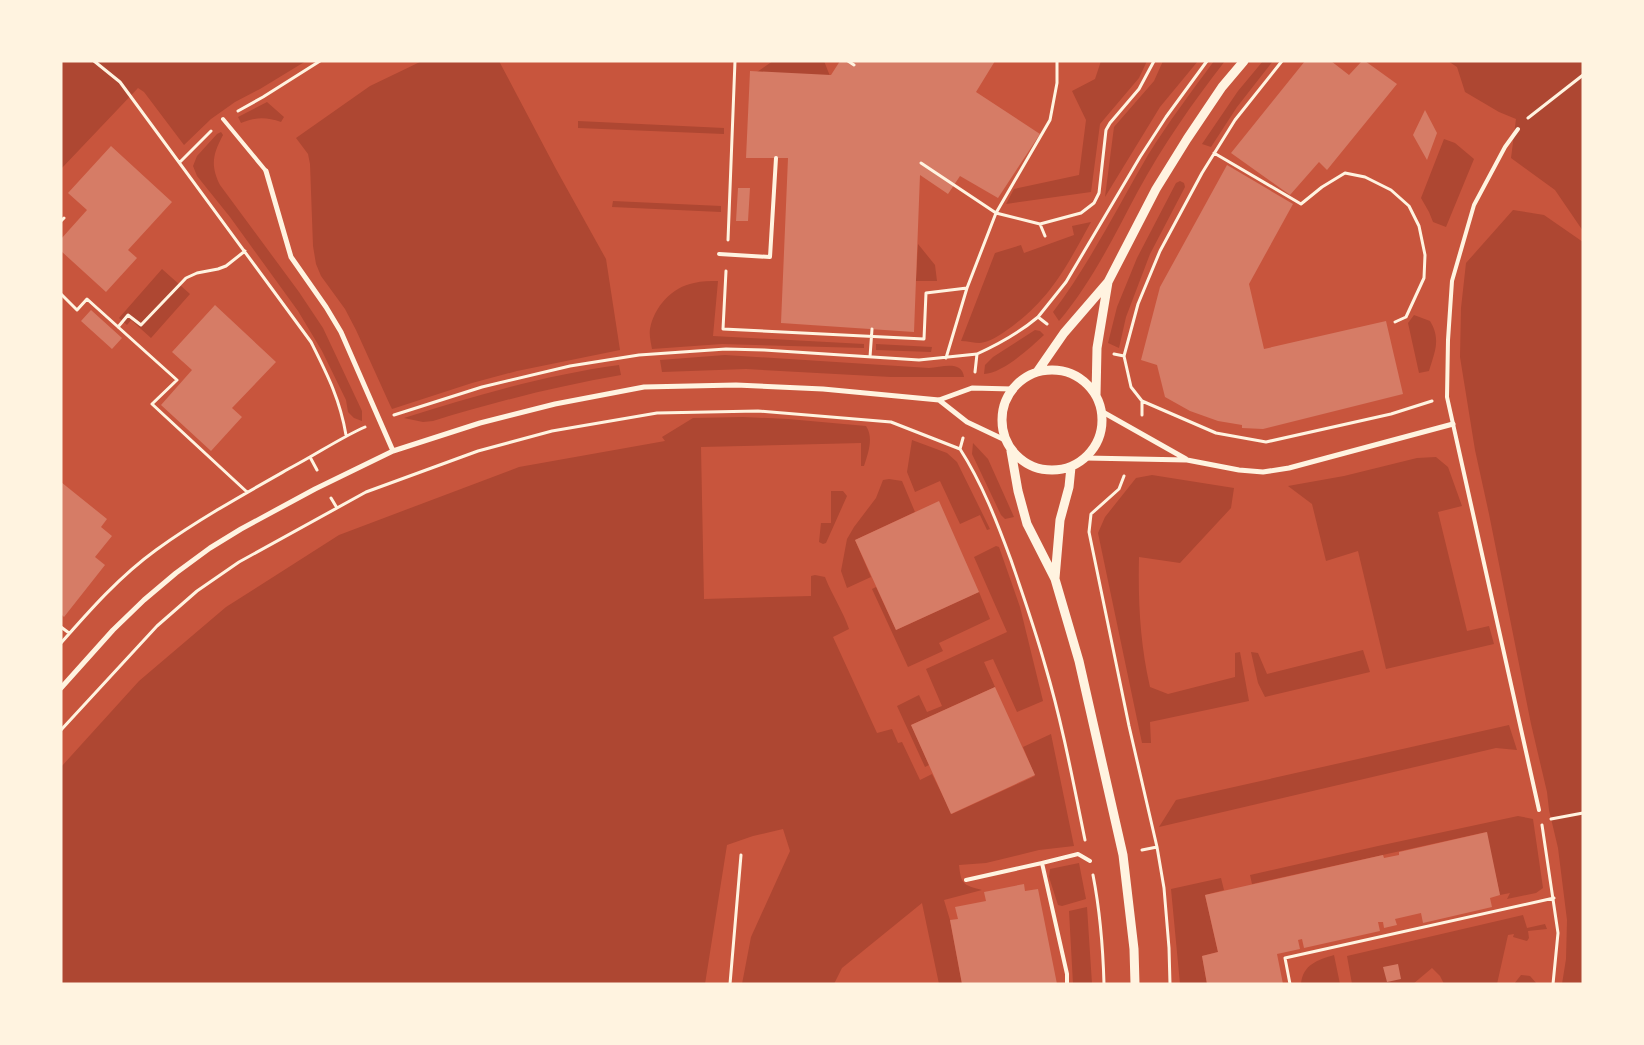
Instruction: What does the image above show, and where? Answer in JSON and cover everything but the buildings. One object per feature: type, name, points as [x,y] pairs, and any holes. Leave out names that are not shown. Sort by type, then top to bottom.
[{"type":"street","points":[[1037,372],[1064,334],[1108,282],[1156,189],[1222,87],[1244,61]]},
{"type":"street","points":[[266,171],[291,257],[341,332],[393,451]]},
{"type":"street","points":[[1011,451],[1023,462],[1038,469],[1055,471],[1071,467],[1086,458],[1096,444],[1102,428],[1101,411],[1096,395],[1097,348],[1108,282]]},
{"type":"street","points":[[1096,395],[1085,382],[1070,373],[1054,370],[1037,372],[1023,379],[1012,389],[1005,401],[1002,427],[1005,440],[1011,451],[1018,491],[1027,524],[1055,579],[1079,662],[1123,855],[1134,949],[1135,984]]},
{"type":"street","points":[[61,688],[113,630],[144,600],[196,558],[241,529],[320,486],[393,451],[480,423],[555,404],[644,388],[736,385],[823,389],[939,400],[972,388],[1012,389]]},
{"type":"street","points":[[939,400],[967,422],[1005,440]]},
{"type":"street","points":[[1101,411],[1187,460]]},
{"type":"street","points":[[1086,458],[1187,460],[1239,470],[1263,472],[1289,468],[1453,424]]},
{"type":"street","points":[[1055,579],[1060,520],[1071,467]]},
{"type":"lane","points":[[223,119],[266,171]]},
{"type":"lane","points":[[1518,129],[1505,147],[1474,204],[1452,282],[1447,397],[1539,810]]},
{"type":"lane","points":[[719,254],[770,257],[776,158]]},
{"type":"lane","points":[[966,880],[1078,854],[1090,861]]},
{"type":"lane","points":[[1042,863],[1067,974],[1067,984]]},
{"type":"path","points":[[94,61],[120,82],[311,342],[333,387],[342,412],[346,435]]},
{"type":"path","points":[[180,162],[223,119],[263,97],[320,61]]},
{"type":"path","points":[[735,61],[723,329],[924,339],[926,293],[968,288]]},
{"type":"path","points":[[848,61],[854,65]]},
{"type":"path","points":[[946,358],[968,288],[996,213],[1050,120],[1057,83],[1058,61]]},
{"type":"path","points":[[921,163],[996,213],[1040,224],[1081,213],[1094,203],[1099,193],[1106,130],[1139,89],[1154,61]]},
{"type":"path","points":[[972,388],[978,354],[1024,330],[1038,317],[1066,282],[1166,116],[1207,61]]},
{"type":"path","points":[[1282,61],[1234,120],[1160,251],[1138,304],[1124,356],[1131,387],[1142,401],[1216,433],[1266,442],[1391,414],[1447,397]]},
{"type":"path","points":[[1518,129],[1534,112],[1583,75]]},
{"type":"path","points":[[1214,153],[1301,204],[1322,187],[1345,173],[1365,177],[1392,188],[1409,206],[1418,226],[1425,255],[1424,278],[1417,297],[1406,318],[1396,322]]},
{"type":"path","points":[[1040,224],[1045,236]]},
{"type":"path","points":[[118,327],[128,315],[141,325],[186,278],[226,266],[245,251]]},
{"type":"path","points":[[61,294],[77,310],[87,298],[176,380],[152,404],[247,492]]},
{"type":"path","points":[[1038,317],[1064,334]]},
{"type":"path","points":[[870,357],[872,329]]},
{"type":"path","points":[[1097,348],[1124,356]]},
{"type":"path","points":[[1137,430],[1142,417],[1142,401]]},
{"type":"path","points":[[61,730],[157,626],[197,591],[239,562],[366,492],[478,450],[552,431],[657,413],[758,411],[890,422],[960,449],[973,468],[999,528],[1046,666],[1066,746],[1097,895],[1104,984]]},
{"type":"path","points":[[960,449],[967,422]]},
{"type":"path","points":[[1128,460],[1125,475],[1118,489],[1091,514],[1089,532],[1129,726],[1158,854],[1164,888],[1170,984]]},
{"type":"path","points":[[61,627],[69,634]]},
{"type":"path","points":[[1539,810],[1558,933],[1553,984]]},
{"type":"path","points":[[1541,821],[1583,812]]},
{"type":"path","points":[[1158,854],[1164,853]]},
{"type":"path","points":[[730,984],[740,855]]},
{"type":"path","points":[[1290,984],[1285,958],[1554,898]]},
{"type":"shaded area","points":[[61,61],[306,61],[235,102],[211,119],[184,145],[144,92],[138,88],[61,169]]},
{"type":"shaded area","points":[[422,61],[499,61],[606,259],[620,350],[517,371],[472,383],[392,409],[345,309],[321,276],[316,264],[313,246],[310,164],[308,154],[296,138],[370,86]]},
{"type":"shaded area","points":[[773,61],[824,61],[830,76],[757,72]]},
{"type":"shaded area","points":[[1101,61],[1147,61],[1139,78],[1100,124],[1091,192],[1006,204],[1014,189],[1079,175],[1086,120],[1072,91],[1095,79]]},
{"type":"shaded area","points":[[1163,61],[1198,61],[1160,107],[1105,197],[1114,127],[1154,81]]},
{"type":"shaded area","points":[[1214,61],[1225,61],[1168,140],[1092,275],[1059,321],[1053,312],[1091,255],[1148,155]]},
{"type":"shaded area","points":[[1263,61],[1273,61],[1237,107],[1211,147],[1202,144],[1238,91]]},
{"type":"shaded area","points":[[1448,61],[1583,61],[1583,231],[1555,190],[1511,158],[1516,119],[1499,112],[1465,92],[1457,67]]},
{"type":"shaded area","points":[[267,102],[284,117],[281,122],[261,118],[241,123],[238,117]]},
{"type":"shaded area","points":[[578,121],[724,128],[724,134],[578,128]]},
{"type":"shaded area","points":[[221,132],[223,135],[214,160],[215,171],[220,185],[299,292],[323,328],[362,411],[362,421],[354,418],[348,412],[346,400],[322,351],[298,311],[230,217],[197,176],[193,166],[197,156]]},
{"type":"shaded area","points":[[1444,139],[1455,143],[1474,159],[1446,227],[1433,222],[1421,198]]},
{"type":"shaded area","points":[[1180,181],[1184,183],[1185,187],[1150,254],[1126,317],[1119,348],[1108,343],[1117,307],[1137,258],[1176,183]]},
{"type":"shaded area","points":[[613,201],[721,206],[721,212],[612,207]]},
{"type":"shaded area","points":[[1513,210],[1544,215],[1583,242],[1583,984],[1562,984],[1566,959],[1567,920],[1558,848],[1475,450],[1460,357],[1461,308],[1466,263]]},
{"type":"shaded area","points":[[1091,222],[1056,281],[1022,318],[995,338],[980,343],[961,341],[995,253],[1021,245],[1024,253],[1074,235],[1072,226]]},
{"type":"shaded area","points":[[918,244],[935,265],[937,281],[916,281]]},
{"type":"shaded area","points":[[162,269],[190,294],[151,338],[131,320],[127,325],[119,318]]},
{"type":"shaded area","points":[[718,281],[713,336],[864,344],[864,348],[722,344],[652,349],[650,331],[652,321],[665,299],[686,285]]},
{"type":"shaded area","points":[[1414,315],[1430,321],[1436,339],[1435,351],[1429,371],[1419,373],[1408,323]]},
{"type":"shaded area","points":[[1035,330],[1040,331],[1044,335],[1008,365],[991,373],[984,374],[985,365],[993,357]]},
{"type":"shaded area","points":[[876,344],[932,347],[931,352],[876,350]]},
{"type":"shaded area","points":[[725,355],[929,368],[955,366],[960,368],[964,377],[891,377],[746,369],[662,372],[660,360]]},
{"type":"shaded area","points":[[619,365],[621,375],[526,395],[433,421],[423,422],[404,418],[537,380]]},
{"type":"shaded area","points":[[743,417],[866,426],[870,435],[868,451],[864,466],[861,466],[861,443],[701,447],[704,599],[811,596],[811,576],[825,577],[849,629],[833,637],[877,733],[892,729],[898,743],[902,742],[920,780],[932,774],[952,814],[1035,776],[1023,747],[1051,734],[1074,846],[1039,850],[986,863],[959,865],[964,883],[982,890],[944,900],[950,920],[962,984],[939,984],[922,903],[842,968],[834,984],[742,984],[751,937],[790,851],[783,829],[753,836],[727,845],[705,984],[61,984],[61,767],[139,681],[226,607],[339,535],[519,467],[665,441],[662,437],[693,418]]},
{"type":"shaded area","points":[[912,440],[947,453],[957,462],[990,529],[987,530],[980,515],[960,524],[940,481],[915,492],[907,472]]},
{"type":"shaded area","points":[[973,443],[988,459],[1014,517],[1005,519],[1001,515],[972,454]]},
{"type":"shaded area","points":[[1436,457],[1448,467],[1462,506],[1438,512],[1467,631],[1489,626],[1494,644],[1386,669],[1358,551],[1326,561],[1312,504],[1288,486],[1344,476],[1417,458]]},
{"type":"shaded area","points":[[1152,475],[1234,488],[1231,508],[1180,563],[1139,557],[1140,622],[1150,687],[1168,694],[1235,677],[1235,653],[1240,652],[1249,701],[1150,722],[1151,743],[1142,743],[1098,533],[1105,517],[1136,478]]},
{"type":"shaded area","points":[[883,480],[902,481],[915,512],[855,540],[871,577],[847,588],[841,571],[847,539],[876,498]]},
{"type":"shaded area","points":[[831,491],[843,491],[847,496],[826,543],[823,544],[819,542],[821,523],[831,523]]},
{"type":"shaded area","points":[[996,546],[999,547],[1020,607],[1043,701],[1017,712],[993,659],[984,662],[995,687],[911,725],[929,765],[925,767],[897,706],[919,695],[927,712],[942,706],[926,669],[1007,632],[974,557]]},
{"type":"shaded area","points":[[876,587],[896,630],[979,592],[990,619],[939,643],[943,651],[908,667],[872,589]]},
{"type":"shaded area","points":[[1363,650],[1370,672],[1265,697],[1258,683],[1251,652],[1258,653],[1267,674]]},
{"type":"shaded area","points":[[1509,725],[1517,750],[1496,748],[1159,827],[1176,800]]},
{"type":"shaded area","points":[[1518,816],[1533,819],[1543,888],[1536,893],[1507,899],[1510,893],[1500,895],[1486,832],[1252,884],[1250,875]]},
{"type":"shaded area","points":[[1079,863],[1086,899],[1062,906],[1058,905],[1049,877],[1050,869]]},
{"type":"shaded area","points":[[1221,878],[1224,890],[1205,895],[1218,952],[1202,956],[1207,984],[1180,984],[1171,889]]},
{"type":"shaded area","points":[[1087,907],[1092,984],[1073,984],[1069,911]]},
{"type":"shaded area","points":[[1523,915],[1527,928],[1545,924],[1547,929],[1528,931],[1529,938],[1527,941],[1513,937],[1514,934],[1508,935],[1497,984],[1444,984],[1440,976],[1432,968],[1413,984],[1352,984],[1347,956]]},
{"type":"shaded area","points":[[1334,955],[1340,984],[1301,984],[1302,977],[1308,967],[1317,961]]},
{"type":"shaded area","points":[[1521,975],[1530,976],[1537,984],[1514,984]]}]
